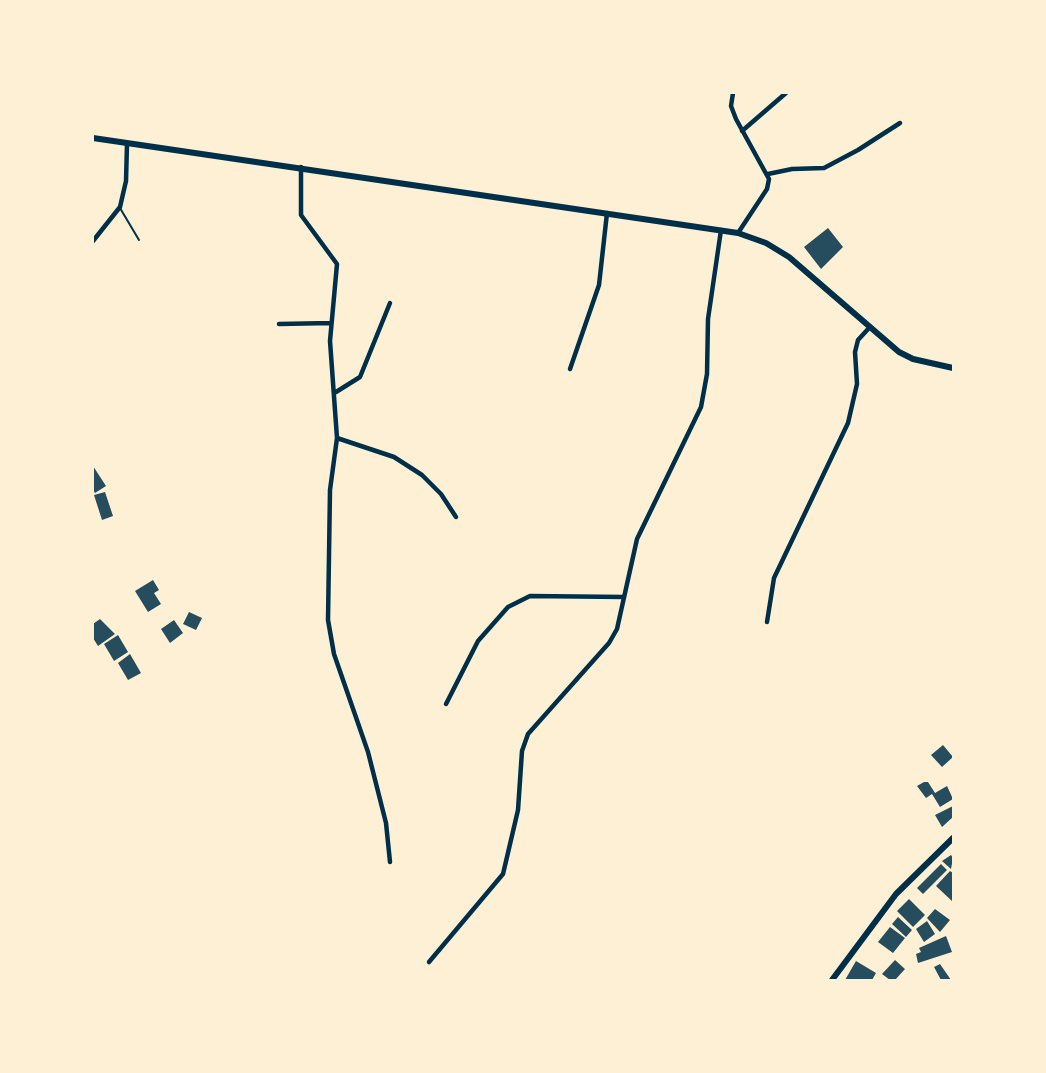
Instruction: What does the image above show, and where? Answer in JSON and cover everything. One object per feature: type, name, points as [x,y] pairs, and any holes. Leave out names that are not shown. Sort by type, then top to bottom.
[{"type":"main road","points":[[93,138],[301,166],[738,233],[766,243],[789,257],[869,328],[913,359],[941,366],[953,365]]},
{"type":"main road","points":[[832,980],[885,907],[953,838]]},
{"type":"street","points":[[733,93],[731,106],[742,131],[768,174],[767,189],[738,233]]},
{"type":"street","points":[[742,131],[786,93]]},
{"type":"street","points":[[768,174],[792,169],[824,168],[900,123]]},
{"type":"street","points":[[93,241],[120,207],[126,181],[127,144]]},
{"type":"street","points":[[301,166],[301,215],[337,264],[331,323],[337,438],[330,491],[328,620],[334,654],[368,752],[386,823],[390,862]]},
{"type":"street","points":[[570,369],[598,285],[607,212]]},
{"type":"street","points":[[429,962],[503,874],[518,810],[522,751],[528,734],[609,643],[617,629],[637,539],[701,407],[707,374],[709,319],[722,229]]},
{"type":"street","points":[[336,392],[360,377],[390,303]]},
{"type":"street","points":[[279,324],[331,323]]},
{"type":"street","points":[[767,622],[774,578],[848,423],[857,384],[855,352],[858,340],[869,328]]},
{"type":"street","points":[[337,438],[404,463],[441,494],[456,517]]},
{"type":"street","points":[[446,704],[478,641],[508,607],[530,596],[624,597]]},
{"type":"lane","points":[[120,207],[139,240]]},
{"type":"building","points":[[828,228],[843,247],[821,269],[804,247]]},
{"type":"building","points":[[93,466],[106,486],[95,493],[93,490]]},
{"type":"building","points":[[105,492],[113,516],[102,520],[94,495]]},
{"type":"building","points":[[153,580],[159,590],[154,593],[161,604],[148,612],[135,591]]},
{"type":"building","points":[[189,612],[202,618],[196,630],[183,624]]},
{"type":"building","points":[[100,619],[115,634],[98,646],[93,638],[93,624]]},
{"type":"building","points":[[174,620],[183,633],[170,643],[161,629]]},
{"type":"building","points":[[118,635],[128,652],[114,661],[104,644]]},
{"type":"building","points":[[130,654],[141,673],[128,680],[118,663]]},
{"type":"building","points":[[943,745],[953,757],[942,767],[931,755]]},
{"type":"building","points":[[928,782],[935,793],[947,786],[953,799],[940,807],[932,794],[926,798],[917,786]]},
{"type":"building","points":[[953,806],[953,817],[942,827],[935,815]]},
{"type":"building","points":[[951,855],[953,858],[951,869],[942,861]]},
{"type":"building","points":[[941,864],[947,870],[923,894],[917,888]]},
{"type":"building","points":[[950,871],[953,873],[953,902],[936,886]]},
{"type":"building","points":[[909,899],[925,915],[913,927],[897,911]]},
{"type":"building","points":[[935,909],[950,920],[940,932],[927,918]]},
{"type":"building","points":[[898,917],[912,930],[906,937],[892,924]]},
{"type":"building","points":[[927,921],[935,934],[924,942],[916,929]]},
{"type":"building","points":[[890,927],[905,938],[893,953],[878,942]]},
{"type":"building","points":[[946,936],[952,952],[918,963],[916,954],[921,952],[919,948]]},
{"type":"building","points":[[895,960],[905,969],[895,980],[890,980],[882,974]]},
{"type":"building","points":[[856,961],[876,973],[872,980],[845,980]]},
{"type":"building","points":[[940,964],[951,980],[941,980],[934,967]]}]
